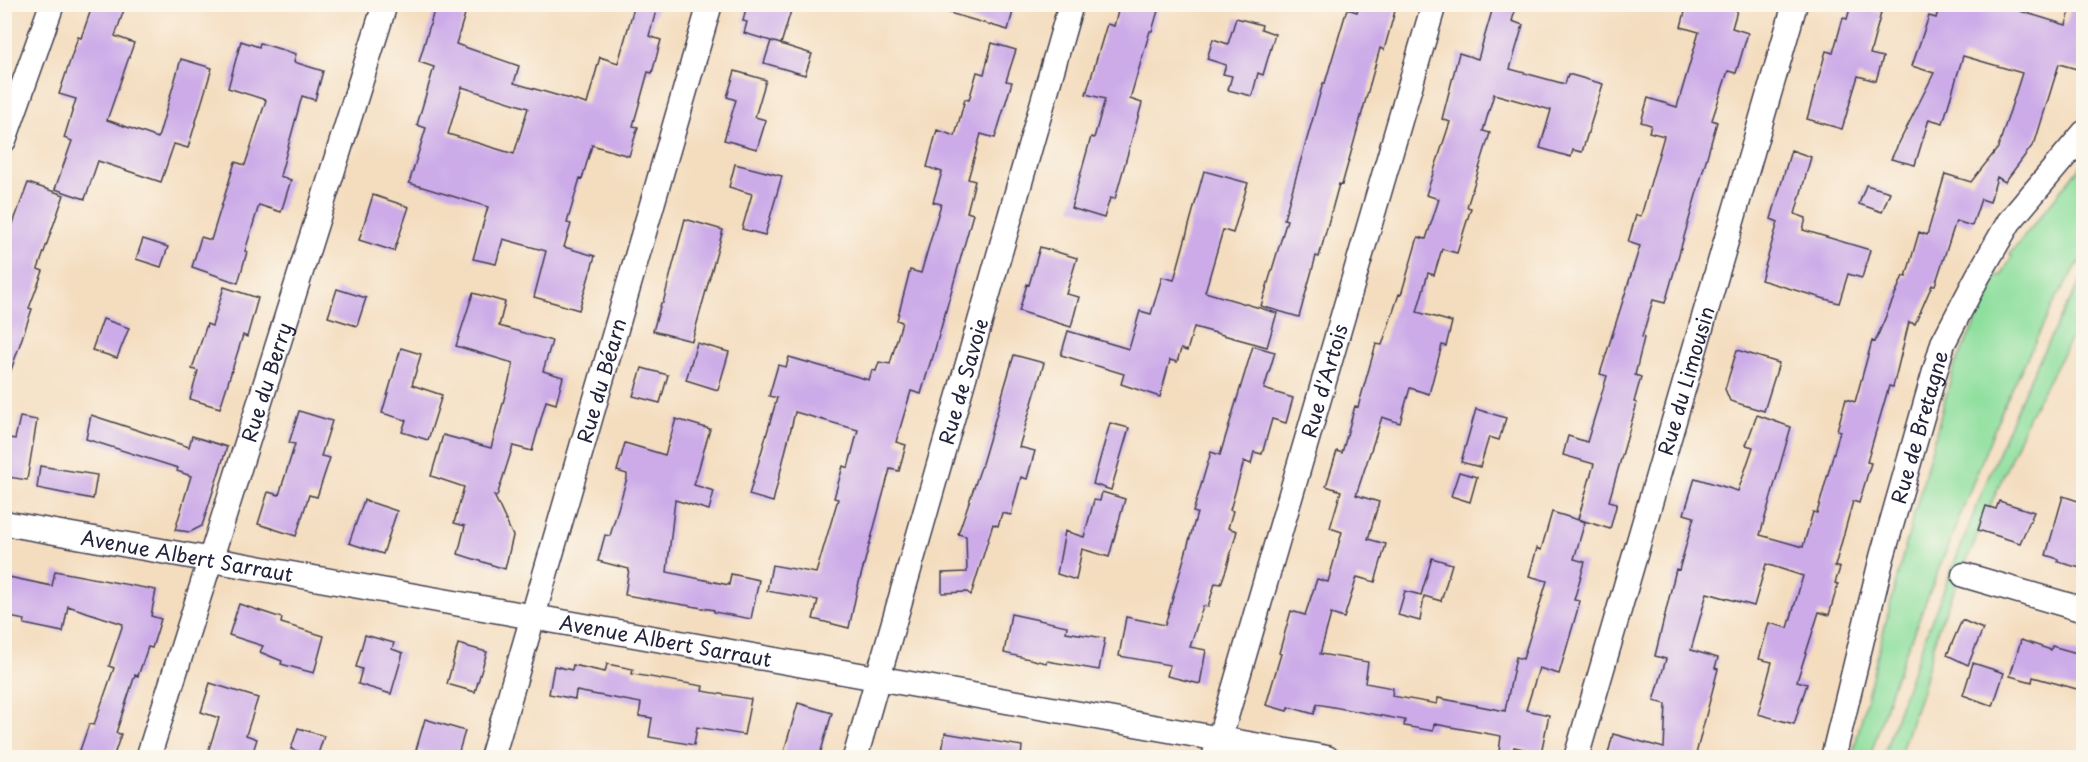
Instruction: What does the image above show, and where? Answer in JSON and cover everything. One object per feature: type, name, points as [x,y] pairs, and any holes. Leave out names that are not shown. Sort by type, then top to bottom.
[{"type":"street","points":[[4,140],[52,4]]},
{"type":"street","name":"Rue du Berry","points":[[148,758],[385,4]]},
{"type":"street","name":"Rue du Béarn","points":[[492,758],[710,4]]},
{"type":"street","name":"Rue de Savoie","points":[[855,758],[1071,4]]},
{"type":"street","name":"Rue d'Artois","points":[[1217,748],[1434,4]]},
{"type":"street","name":"Rue du Limousin","points":[[1576,758],[1795,4]]},
{"type":"street","name":"Rue de Bretagne","points":[[1833,758],[1882,557],[1943,343],[2009,222],[2084,133]]},
{"type":"street","name":"Avenue Albert Sarraut","points":[[4,523],[878,678],[1217,748],[1327,758]]},
{"type":"street","points":[[1964,575],[2084,610]]},
{"type":"green space","points":[[2083,163],[2083,256],[2057,297],[2003,407],[1892,687],[1870,757],[1852,757],[1953,370],[1997,276],[2002,275],[2012,256],[2010,254]]},
{"type":"green space","points":[[2083,278],[2083,316],[2028,418],[1938,628],[1922,690],[1899,757],[1883,758],[1923,643],[2006,434],[2049,339]]},
{"type":"building","points":[[93,4],[126,4],[115,36],[134,43],[107,120],[158,138],[181,59],[212,68],[188,148],[174,144],[161,182],[98,161],[85,199],[55,189],[72,141],[64,138],[76,99],[59,94],[78,37],[81,38]]},
{"type":"building","points":[[436,4],[468,4],[456,44],[519,66],[514,83],[587,104],[600,57],[618,63],[635,4],[658,4],[649,36],[661,40],[652,73],[648,72],[633,126],[638,127],[629,156],[592,145],[567,223],[571,224],[564,247],[595,256],[579,310],[534,297],[546,251],[503,239],[496,264],[473,259],[488,207],[409,183],[426,128],[417,125],[434,67],[419,62]],"holes":[[[462,87],[528,108],[514,154],[448,134]]]},
{"type":"building","points":[[747,4],[793,4],[781,44],[744,33],[747,22],[743,21]]},
{"type":"building","points":[[940,4],[1015,4],[1008,30],[939,10]]},
{"type":"building","points":[[1120,4],[1160,4],[1130,99],[1142,103],[1115,199],[1110,198],[1104,218],[1071,208],[1091,137],[1094,138],[1105,99],[1086,94],[1107,24],[1114,26]]},
{"type":"building","points":[[1359,4],[1397,4],[1384,50],[1380,48],[1342,185],[1339,184],[1319,257],[1316,256],[1299,317],[1261,306],[1287,220],[1284,219],[1323,83],[1325,83],[1347,9],[1357,12]]},
{"type":"building","points":[[1494,4],[1517,4],[1512,21],[1523,25],[1510,69],[1565,84],[1568,74],[1603,84],[1582,152],[1573,150],[1571,157],[1540,148],[1551,110],[1494,94],[1483,131],[1490,133],[1467,207],[1471,208],[1457,253],[1442,249],[1434,275],[1428,273],[1417,312],[1452,322],[1446,346],[1442,345],[1429,394],[1410,388],[1400,423],[1382,417],[1356,495],[1379,502],[1368,539],[1386,544],[1375,582],[1357,577],[1344,618],[1331,614],[1320,654],[1368,662],[1365,683],[1393,688],[1392,696],[1437,704],[1438,698],[1505,711],[1516,657],[1523,659],[1547,581],[1529,576],[1537,548],[1541,550],[1552,512],[1585,522],[1574,559],[1585,562],[1574,600],[1580,601],[1559,674],[1539,668],[1526,710],[1549,715],[1541,753],[1514,747],[1512,755],[1499,752],[1501,736],[1434,724],[1433,731],[1404,726],[1405,720],[1317,704],[1314,714],[1289,707],[1287,711],[1266,705],[1291,611],[1305,615],[1317,579],[1328,582],[1342,532],[1330,528],[1341,491],[1326,486],[1337,451],[1342,453],[1376,344],[1382,345],[1399,294],[1401,295],[1418,237],[1426,239],[1439,199],[1426,195],[1450,122],[1442,119],[1459,53],[1478,59]]},
{"type":"building","points":[[1687,4],[1739,4],[1732,28],[1748,33],[1736,73],[1728,71],[1712,120],[1717,122],[1665,303],[1653,300],[1642,337],[1644,338],[1635,375],[1641,377],[1634,402],[1637,403],[1609,501],[1617,503],[1610,529],[1578,519],[1594,464],[1563,455],[1568,436],[1587,442],[1607,376],[1600,374],[1640,246],[1628,242],[1636,215],[1641,216],[1664,136],[1649,132],[1651,125],[1641,122],[1648,98],[1677,107],[1699,32],[1681,27]]},
{"type":"building","points":[[1940,4],[1997,4],[2066,25],[2072,4],[2084,4],[2084,71],[2059,64],[2035,142],[2005,182],[1997,177],[1990,202],[1981,199],[1972,226],[1956,221],[1935,285],[1932,285],[1915,324],[1909,322],[1893,387],[1889,386],[1867,462],[1871,463],[1859,503],[1853,501],[1835,566],[1840,568],[1829,615],[1819,612],[1797,681],[1807,684],[1794,724],[1758,714],[1772,662],[1759,659],[1769,623],[1788,628],[1803,576],[1766,564],[1754,606],[1707,593],[1691,650],[1718,658],[1715,668],[1718,669],[1695,758],[1607,758],[1613,734],[1664,748],[1666,704],[1654,701],[1666,659],[1655,656],[1676,569],[1679,570],[1694,517],[1684,514],[1695,478],[1738,491],[1753,447],[1746,445],[1757,415],[1791,427],[1760,535],[1803,547],[1813,512],[1817,513],[1840,431],[1837,430],[1846,399],[1855,402],[1872,341],[1875,342],[1903,276],[1906,277],[1919,232],[1927,235],[1945,174],[1971,182],[1998,148],[2022,73],[1963,56],[1943,123],[1929,119],[1915,165],[1891,159],[1934,73],[1912,66],[1929,16],[1936,18]]},
{"type":"building","points":[[1851,5],[1881,13],[1870,54],[1883,57],[1876,81],[1858,76],[1842,129],[1807,119],[1826,51],[1833,53],[1843,18],[1847,19]]},
{"type":"building","points":[[1236,18],[1262,25],[1261,29],[1275,34],[1263,75],[1258,73],[1252,96],[1228,90],[1232,76],[1223,74],[1226,65],[1207,59],[1213,39],[1228,44]]},
{"type":"building","points":[[241,41],[259,47],[260,43],[296,54],[294,62],[323,71],[315,100],[302,96],[280,176],[291,180],[281,212],[259,205],[238,283],[192,267],[201,237],[211,240],[235,162],[245,165],[266,100],[228,88]]},
{"type":"building","points":[[771,41],[812,54],[805,75],[764,63]]},
{"type":"building","points":[[992,43],[1016,50],[1006,81],[1012,82],[995,138],[981,134],[968,179],[975,181],[967,212],[973,214],[921,394],[911,391],[896,442],[906,445],[899,471],[890,469],[849,628],[813,619],[818,600],[767,591],[772,565],[816,573],[838,499],[834,498],[843,466],[848,468],[858,430],[795,412],[773,502],[749,495],[777,398],[769,396],[778,365],[786,367],[789,357],[869,380],[872,370],[876,371],[879,362],[890,364],[902,322],[897,320],[910,270],[921,273],[941,204],[933,202],[942,172],[927,167],[937,130],[955,136],[965,99],[969,100],[977,72],[984,74]]},
{"type":"building","points":[[735,71],[766,80],[755,117],[766,120],[757,149],[724,140],[736,100],[727,97]]},
{"type":"building","points":[[1791,150],[1811,157],[1795,214],[1806,218],[1803,230],[1870,250],[1862,278],[1848,274],[1839,303],[1761,280],[1778,222],[1771,219]]},
{"type":"building","points":[[735,164],[782,176],[765,235],[742,229],[752,194],[729,187]]},
{"type":"building","points":[[1204,171],[1248,183],[1233,233],[1223,230],[1205,292],[1277,313],[1267,347],[1194,327],[1187,351],[1181,349],[1177,362],[1170,360],[1160,397],[1121,384],[1124,374],[1061,355],[1068,331],[1129,349],[1140,311],[1151,314],[1162,277],[1174,280]]},
{"type":"building","points":[[28,183],[64,195],[38,269],[43,271],[29,308],[32,309],[8,379],[4,379],[4,248]]},
{"type":"building","points":[[1866,185],[1890,192],[1882,212],[1859,204]]},
{"type":"building","points":[[373,195],[409,207],[394,251],[359,240]]},
{"type":"building","points":[[685,219],[723,230],[692,341],[653,331],[661,303],[663,303]]},
{"type":"building","points":[[143,239],[168,247],[161,267],[136,259]]},
{"type":"building","points":[[1040,247],[1077,258],[1066,294],[1079,297],[1071,327],[1019,311]]},
{"type":"building","points":[[224,287],[258,298],[247,337],[243,335],[220,408],[190,399],[198,371],[192,369],[207,324],[212,326]]},
{"type":"building","points":[[337,289],[366,298],[357,326],[328,317]]},
{"type":"building","points":[[473,293],[505,302],[499,326],[552,341],[543,371],[563,377],[556,404],[546,401],[532,451],[513,446],[497,496],[494,495],[513,536],[505,569],[458,554],[465,526],[454,523],[464,487],[431,476],[443,435],[491,448],[511,373],[513,363],[456,346]]},
{"type":"building","points":[[103,319],[129,328],[117,358],[92,350]]},
{"type":"building","points":[[697,343],[729,352],[718,390],[686,380]]},
{"type":"building","points":[[1253,346],[1275,352],[1264,389],[1293,398],[1286,423],[1272,419],[1262,454],[1254,452],[1251,464],[1244,461],[1230,510],[1233,511],[1228,528],[1237,531],[1227,567],[1221,584],[1215,583],[1208,607],[1203,606],[1190,647],[1206,650],[1200,684],[1167,676],[1170,665],[1119,656],[1126,617],[1165,625],[1197,513],[1193,512],[1211,452],[1220,455]]},
{"type":"building","points":[[401,348],[421,354],[412,385],[442,395],[428,440],[402,432],[406,420],[382,413]]},
{"type":"building","points":[[1737,350],[1779,363],[1764,411],[1730,401],[1725,389]]},
{"type":"building","points":[[1014,355],[1044,363],[1019,447],[1035,451],[1027,479],[1021,477],[1011,515],[1002,513],[998,526],[993,524],[971,595],[967,592],[942,593],[942,573],[967,572],[966,536],[958,534],[981,467]]},
{"type":"building","points":[[642,368],[668,375],[660,403],[633,396]]},
{"type":"building","points":[[1476,409],[1506,418],[1499,440],[1489,437],[1480,467],[1461,462]]},
{"type":"building","points":[[299,411],[332,421],[321,456],[330,458],[317,497],[309,495],[296,536],[258,524],[268,492],[279,495],[295,444],[289,443]]},
{"type":"building","points":[[91,415],[189,447],[192,436],[227,447],[202,526],[190,532],[175,530],[191,476],[177,471],[178,468],[86,439]]},
{"type":"building","points":[[20,417],[37,420],[27,480],[8,477],[9,474],[4,473],[4,437],[15,439]]},
{"type":"building","points":[[676,419],[710,429],[694,485],[714,491],[709,510],[675,500],[667,572],[729,585],[731,574],[759,580],[751,619],[714,612],[714,610],[625,595],[629,569],[598,561],[605,535],[610,536],[627,478],[627,474],[617,471],[625,443],[665,455]]},
{"type":"building","points":[[1110,423],[1129,428],[1111,490],[1093,484]]},
{"type":"building","points":[[40,466],[97,475],[93,499],[37,488]]},
{"type":"building","points":[[1459,472],[1477,477],[1470,502],[1451,496]]},
{"type":"building","points":[[1102,492],[1125,499],[1109,557],[1082,549],[1076,580],[1057,574],[1065,531],[1084,537],[1094,500],[1100,501]]},
{"type":"building","points":[[2063,496],[2084,503],[2084,569],[2058,562],[2058,559],[2046,555]]},
{"type":"building","points":[[364,500],[397,511],[383,554],[349,543]]},
{"type":"building","points":[[1999,501],[2034,512],[2020,543],[1978,530],[1986,506],[1996,509]]},
{"type":"building","points":[[1432,558],[1452,564],[1441,601],[1424,596],[1420,621],[1398,615],[1405,591],[1421,595]]},
{"type":"building","points":[[55,571],[156,590],[151,616],[161,619],[152,648],[148,647],[138,676],[135,675],[116,733],[121,734],[113,758],[93,758],[79,753],[89,724],[94,725],[114,668],[109,666],[123,624],[68,606],[63,632],[24,624],[25,620],[4,616],[4,576],[52,586]]},
{"type":"building","points":[[239,604],[282,618],[281,623],[324,636],[314,673],[281,664],[282,661],[260,652],[263,646],[229,635]]},
{"type":"building","points":[[1011,614],[1067,626],[1066,632],[1105,638],[1099,670],[1047,661],[1046,663],[1004,653]]},
{"type":"building","points":[[1962,620],[1983,629],[1968,665],[1947,655]]},
{"type":"building","points":[[365,635],[394,643],[392,649],[403,653],[391,694],[358,684],[362,669],[356,667]]},
{"type":"building","points":[[2021,640],[2051,650],[2052,646],[2084,655],[2084,691],[2033,677],[2032,682],[2010,676]]},
{"type":"building","points":[[458,644],[487,652],[475,692],[447,684]]},
{"type":"building","points":[[1973,663],[2004,673],[1993,706],[1963,695]]},
{"type":"building","points":[[607,664],[633,669],[632,674],[703,686],[702,691],[751,699],[744,735],[697,727],[694,745],[649,737],[652,718],[639,716],[641,703],[576,691],[575,699],[549,694],[554,666],[572,670],[573,665],[605,672]]},
{"type":"building","points":[[210,683],[258,698],[246,735],[257,739],[251,758],[206,758],[219,718],[201,712]]},
{"type":"building","points":[[798,703],[832,713],[819,758],[782,758]]},
{"type":"building","points":[[425,719],[465,731],[457,758],[439,758],[416,750]]},
{"type":"building","points":[[298,728],[324,736],[317,757],[291,749]]},
{"type":"building","points":[[945,733],[1022,746],[1021,758],[941,758]]}]
